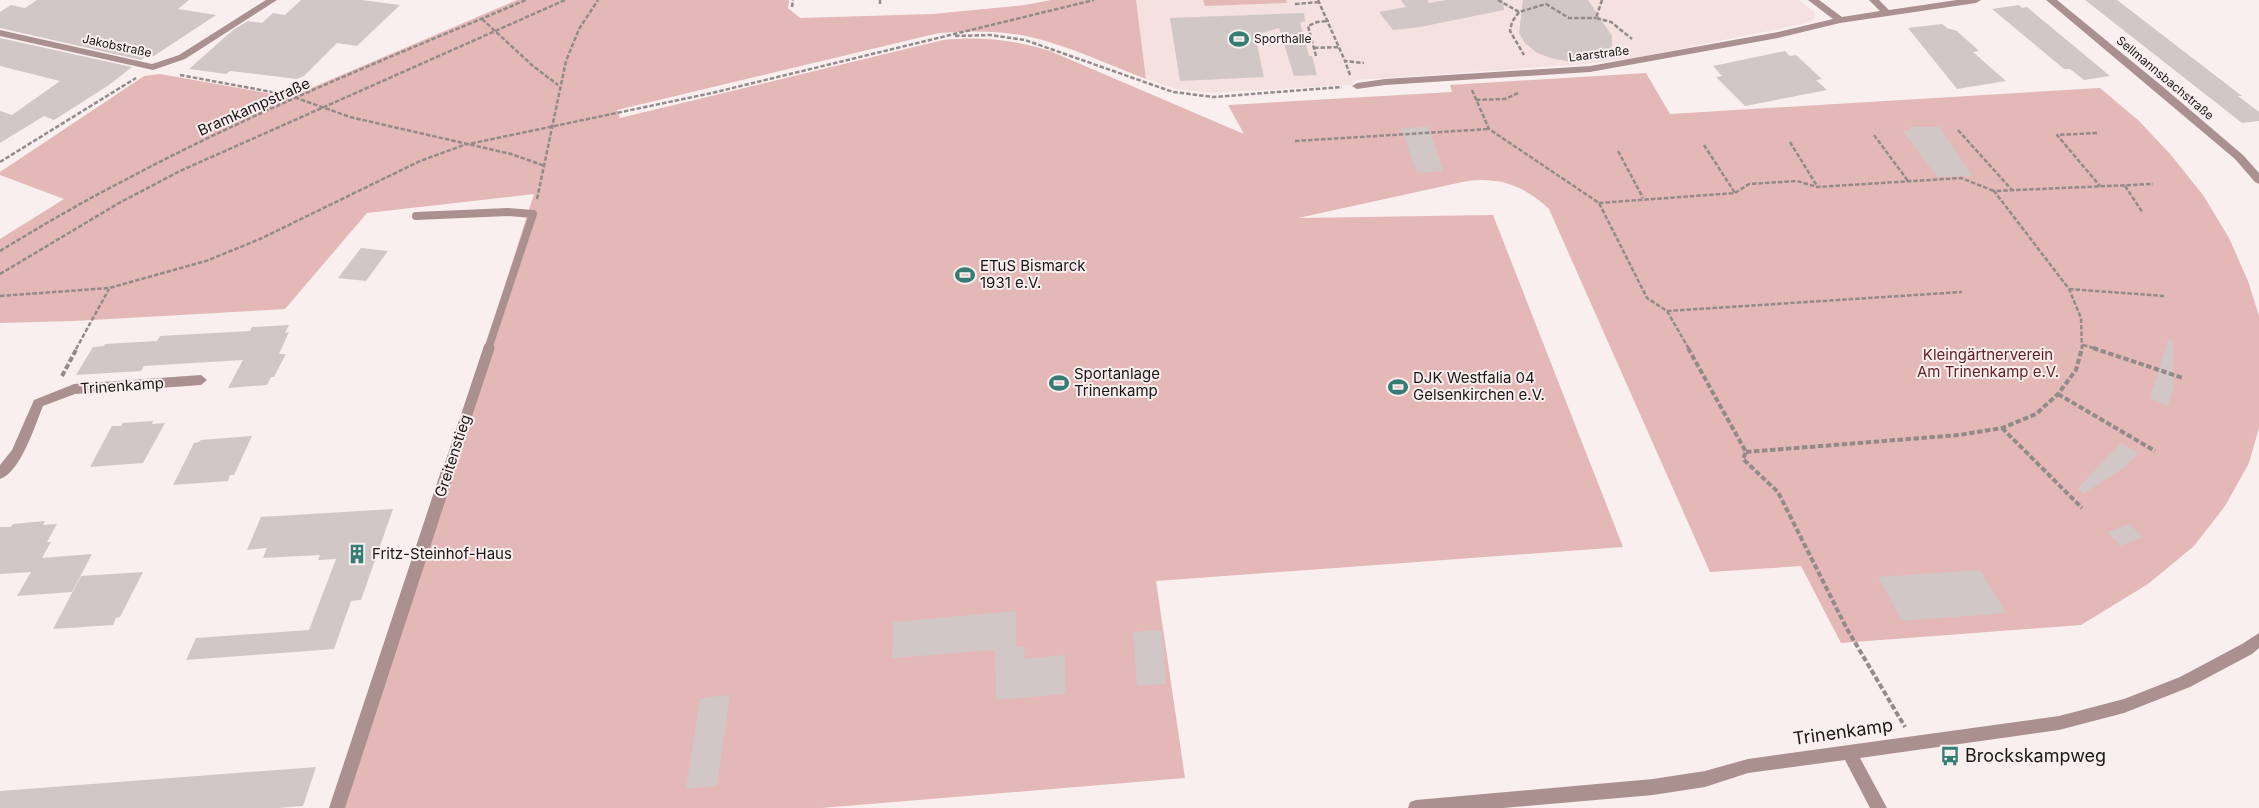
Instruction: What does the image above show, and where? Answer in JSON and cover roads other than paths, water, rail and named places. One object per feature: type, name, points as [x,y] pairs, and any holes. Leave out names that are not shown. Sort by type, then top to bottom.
[{"type":"street","name":"Jakobstraße","points":[[0,33],[153,68],[182,57],[272,0]]},
{"type":"street","points":[[1813,0],[1840,20]]},
{"type":"street","points":[[1874,0],[1886,12]]},
{"type":"street","name":"Laarstraße","points":[[1357,86],[1385,82],[1610,66],[1778,35],[1840,20],[1976,0]]},
{"type":"street","name":"Sellmannsbachstraße","points":[[2051,0],[2159,88],[2239,157],[2259,180]]},
{"type":"street","name":"Trinenkamp","points":[[0,474],[17,453],[38,403],[74,389],[201,380]]},
{"type":"street","name":"Greitenstieg","points":[[337,808],[448,471]]},
{"type":"street","name":"Trinenkamp","points":[[1416,808],[1653,786],[1705,779],[1748,766],[2058,723],[2124,706],[2186,682],[2247,649],[2259,638]]},
{"type":"street","points":[[1849,752],[1879,808]]},
{"type":"lane","name":"Greitenstieg","points":[[416,216],[508,212],[533,214],[448,471]]},
{"type":"place","name":"Sporthalle","points":[[1239,39]]},
{"type":"place","name":"ETuS Bismarck 1931 e.V.","points":[[965,275]]},
{"type":"place","name":"Sportanlage Trinenkamp","points":[[1059,383]]},
{"type":"place","name":"DJK Westfalia 04 Gelsenkirchen e.V.","points":[[1398,387]]},
{"type":"place","name":"Fritz-Steinhof-Haus","points":[[357,554]]},
{"type":"place","name":"Brockskampweg","points":[[1950,756]]},
{"type":"park label","name":"Kleingärtnerverein Am Trinenkamp e.V.","points":[[1988,364]]}]
